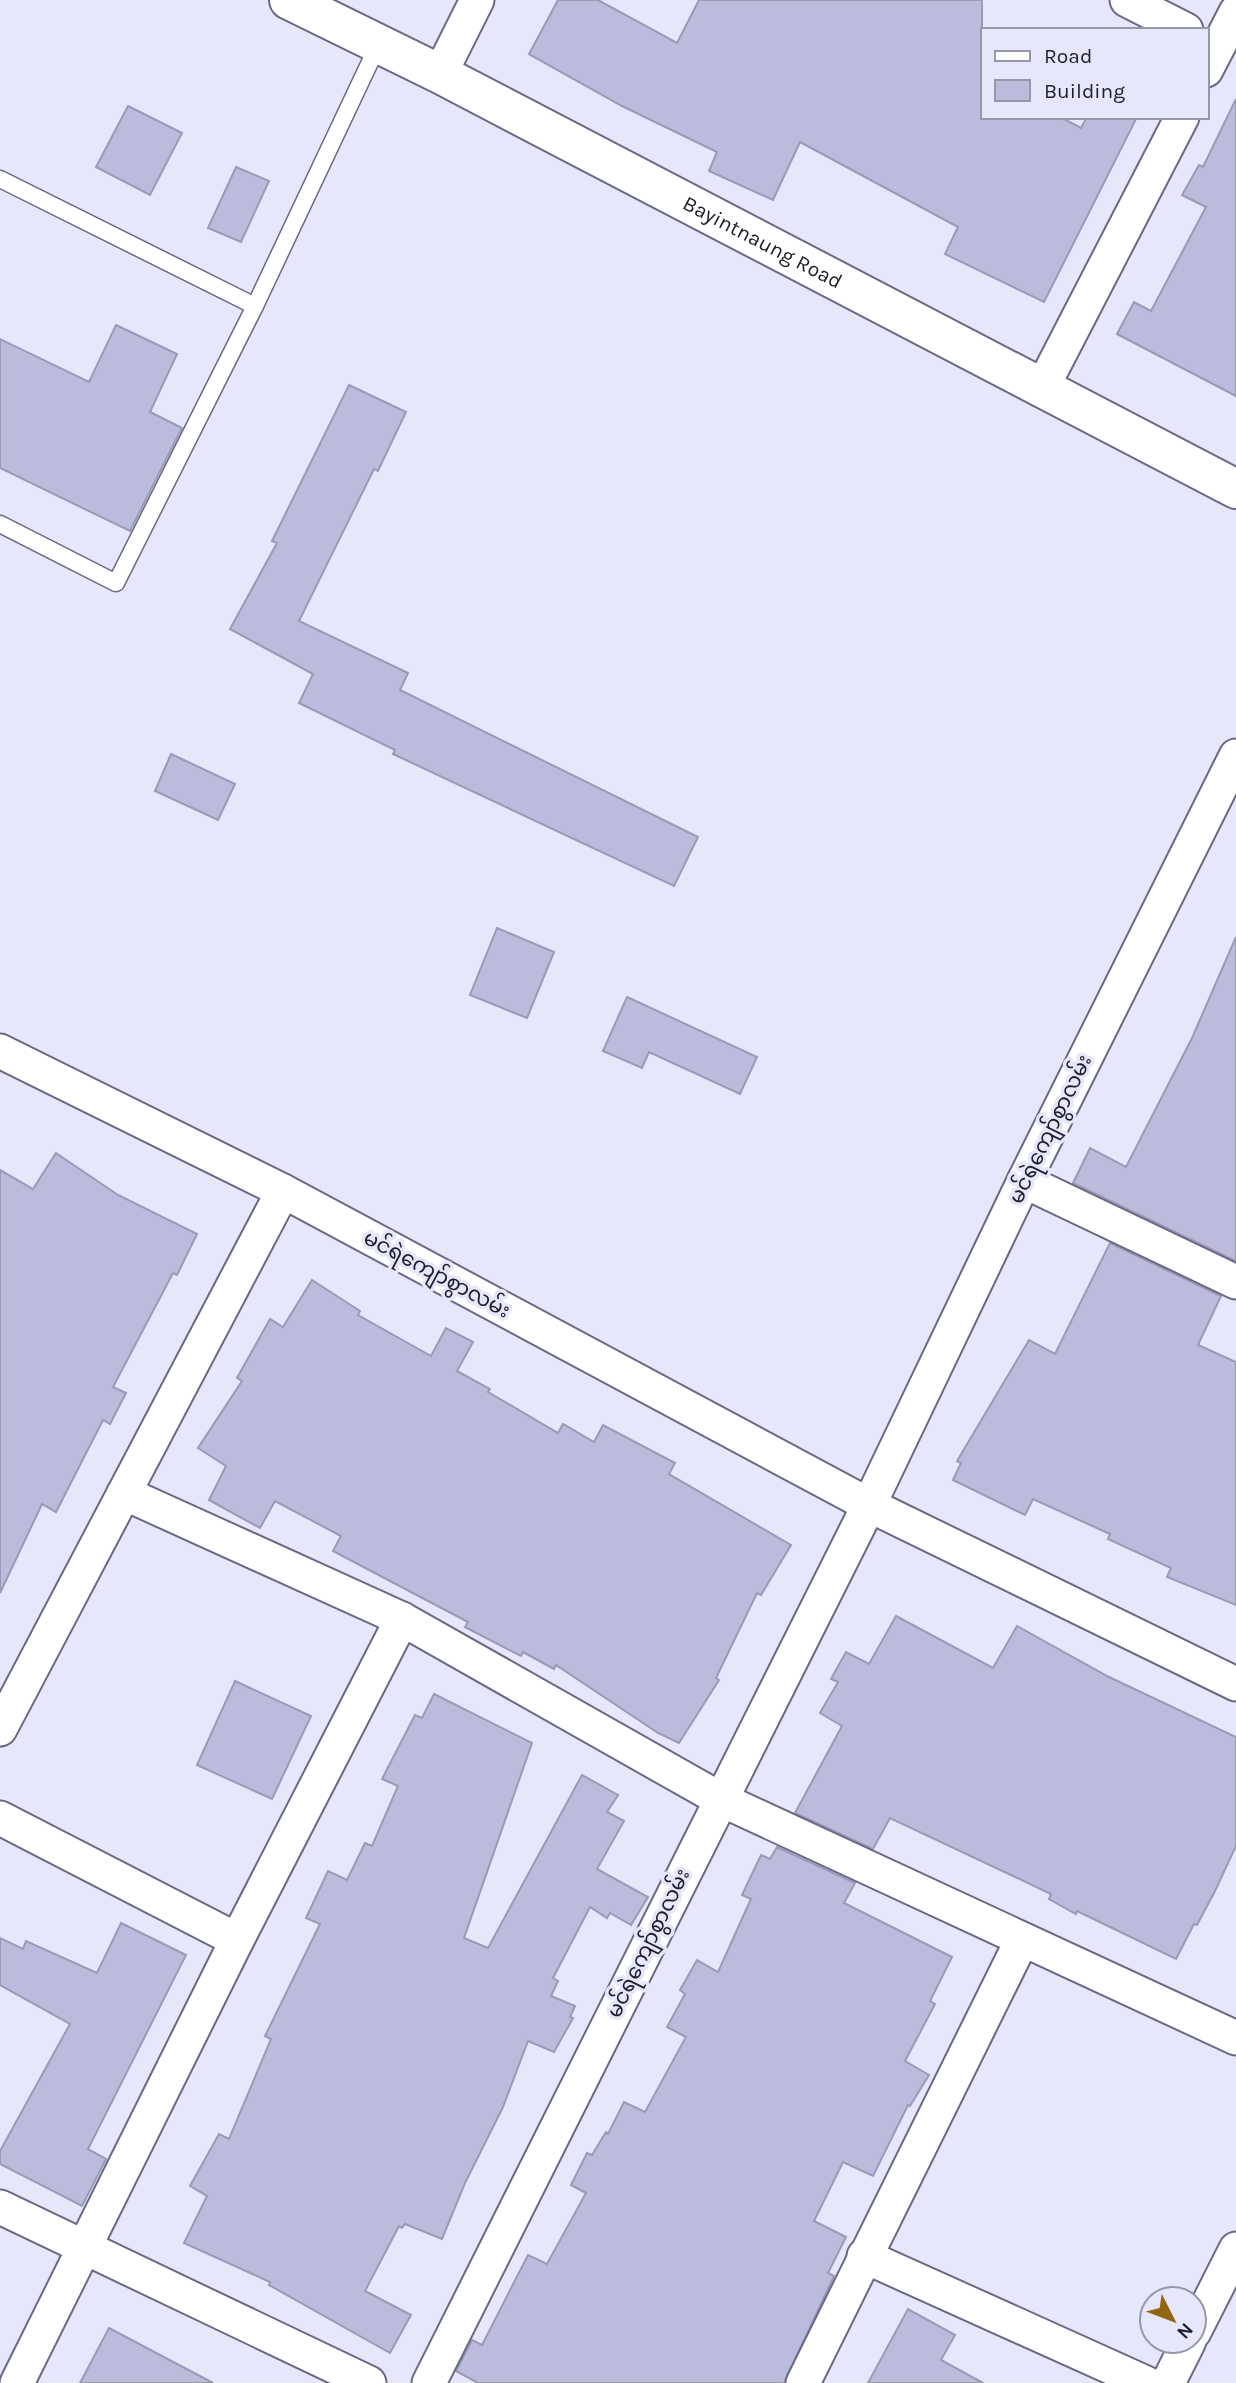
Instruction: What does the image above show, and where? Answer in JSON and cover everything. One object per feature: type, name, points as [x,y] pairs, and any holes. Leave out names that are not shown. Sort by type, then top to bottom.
[{"type":"street","name":"Bayintnaung Road","points":[[289,0],[379,43],[1041,390],[1236,489]]},
{"type":"street","points":[[439,74],[477,0]]},
{"type":"street","points":[[1127,0],[1182,28]]},
{"type":"street","points":[[1210,52],[1236,12]]},
{"type":"street","points":[[1041,390],[1181,119]]},
{"type":"street","name":"မင်ရဲကျော်စွာလမ်း","points":[[429,2383],[869,1505],[1024,1181],[1236,756]]},
{"type":"street","name":"မင်ရဲကျော်စွာလမ်း","points":[[0,1051],[283,1191],[869,1505],[1236,1685]]},
{"type":"street","points":[[1024,1181],[1236,1282]]},
{"type":"street","points":[[0,1729],[283,1191]]},
{"type":"street","points":[[124,1493],[402,1619],[720,1799],[1236,2038]]},
{"type":"street","points":[[17,2383],[237,1940],[402,1619]]},
{"type":"street","points":[[0,1818],[237,1940]]},
{"type":"street","points":[[803,2383],[1022,1940]]},
{"type":"street","points":[[0,2207],[369,2383]]},
{"type":"street","points":[[1208,2304],[1236,2249]]},
{"type":"street","points":[[864,2256],[1146,2383]]},
{"type":"street","points":[[1168,2383],[1182,2355]]},
{"type":"lane","points":[[0,524],[116,583],[255,306],[379,43]]},
{"type":"lane","points":[[0,179],[255,306]]},
{"type":"building","points":[[558,0],[598,0],[677,43],[699,0],[982,0],[981,119],[1064,119],[1081,128],[1086,119],[1136,119],[1044,302],[945,254],[958,227],[800,142],[773,200],[709,171],[717,152],[622,106],[529,54]]},
{"type":"building","points":[[1236,99],[1236,396],[1117,334],[1134,302],[1151,311],[1206,207],[1182,195],[1199,165],[1203,167]]},
{"type":"building","points":[[128,106],[182,133],[150,195],[96,167]]},
{"type":"building","points":[[236,167],[269,181],[241,242],[208,228]]},
{"type":"building","points":[[116,325],[177,354],[150,412],[182,428],[130,531],[0,468],[0,339],[89,382]]},
{"type":"building","points":[[349,385],[406,412],[378,471],[374,469],[299,621],[408,673],[400,690],[698,837],[674,886],[393,754],[395,750],[299,703],[313,674],[230,629],[277,543],[272,541]]},
{"type":"building","points":[[171,754],[235,784],[218,820],[155,791]]},
{"type":"building","points":[[497,928],[554,952],[527,1018],[470,995]]},
{"type":"building","points":[[1236,937],[1236,1261],[1073,1183],[1090,1148],[1126,1167],[1192,1038]]},
{"type":"building","points":[[627,997],[757,1057],[740,1094],[649,1052],[642,1068],[603,1051]]},
{"type":"building","points":[[56,1153],[118,1195],[197,1234],[177,1275],[173,1273],[113,1387],[126,1393],[110,1424],[103,1420],[56,1512],[42,1504],[0,1593],[0,1170],[33,1189]]},
{"type":"building","points":[[1110,1243],[1221,1296],[1198,1345],[1236,1362],[1236,1605],[1167,1577],[1171,1568],[1108,1539],[1110,1534],[1033,1499],[1025,1515],[953,1480],[961,1463],[957,1461],[1029,1340],[1055,1354]]},
{"type":"building","points":[[312,1280],[360,1311],[358,1315],[431,1356],[446,1328],[473,1342],[457,1371],[490,1389],[488,1392],[558,1433],[563,1424],[594,1442],[603,1425],[675,1463],[669,1474],[791,1545],[761,1595],[757,1593],[716,1678],[719,1680],[679,1743],[658,1733],[556,1665],[554,1669],[523,1652],[521,1656],[465,1627],[468,1622],[333,1551],[341,1536],[275,1501],[260,1528],[209,1500],[226,1466],[198,1448],[242,1381],[237,1378],[270,1319],[283,1327]]},
{"type":"building","points":[[896,1616],[993,1668],[1017,1626],[1109,1677],[1236,1737],[1236,1846],[1197,1925],[1194,1924],[1176,1959],[1077,1911],[1076,1914],[1049,1899],[1051,1894],[890,1818],[873,1849],[795,1813],[842,1726],[820,1713],[838,1682],[831,1679],[846,1652],[869,1664]]},
{"type":"building","points":[[235,1681],[311,1716],[272,1799],[197,1765]]},
{"type":"building","points":[[434,1694],[532,1743],[464,1938],[488,1948],[582,1775],[618,1795],[607,1812],[624,1821],[597,1869],[648,1897],[631,1925],[610,1913],[607,1918],[590,1907],[553,1978],[558,1981],[551,1996],[575,2006],[570,2017],[573,2018],[554,2052],[528,2041],[503,2107],[465,2183],[442,2239],[405,2224],[402,2228],[399,2226],[365,2291],[411,2315],[390,2353],[269,2285],[270,2282],[184,2243],[207,2196],[190,2186],[219,2134],[229,2139],[271,2039],[265,2036],[320,1924],[306,1918],[328,1871],[347,1880],[365,1843],[372,1846],[398,1786],[382,1779],[415,1715],[422,1718]]},
{"type":"building","points":[[777,1847],[855,1883],[844,1903],[952,1957],[930,2001],[935,2004],[905,2061],[929,2075],[910,2106],[908,2105],[873,2176],[843,2162],[814,2221],[846,2237],[828,2273],[834,2276],[784,2383],[478,2383],[456,2371],[472,2340],[482,2345],[528,2255],[547,2264],[586,2193],[571,2185],[587,2153],[592,2155],[606,2132],[608,2134],[624,2102],[645,2112],[686,2037],[667,2027],[685,1994],[680,1990],[697,1960],[718,1972],[751,1899],[742,1895],[761,1855],[770,1859]]},
{"type":"building","points":[[121,1923],[186,1955],[88,2149],[106,2159],[82,2206],[0,2164],[0,2151],[70,2024],[0,1985],[0,1938],[23,1949],[26,1941],[97,1973]]},
{"type":"building","points":[[908,2309],[955,2335],[941,2360],[983,2383],[868,2383]]},
{"type":"building","points":[[109,2328],[213,2383],[80,2383]]}]
